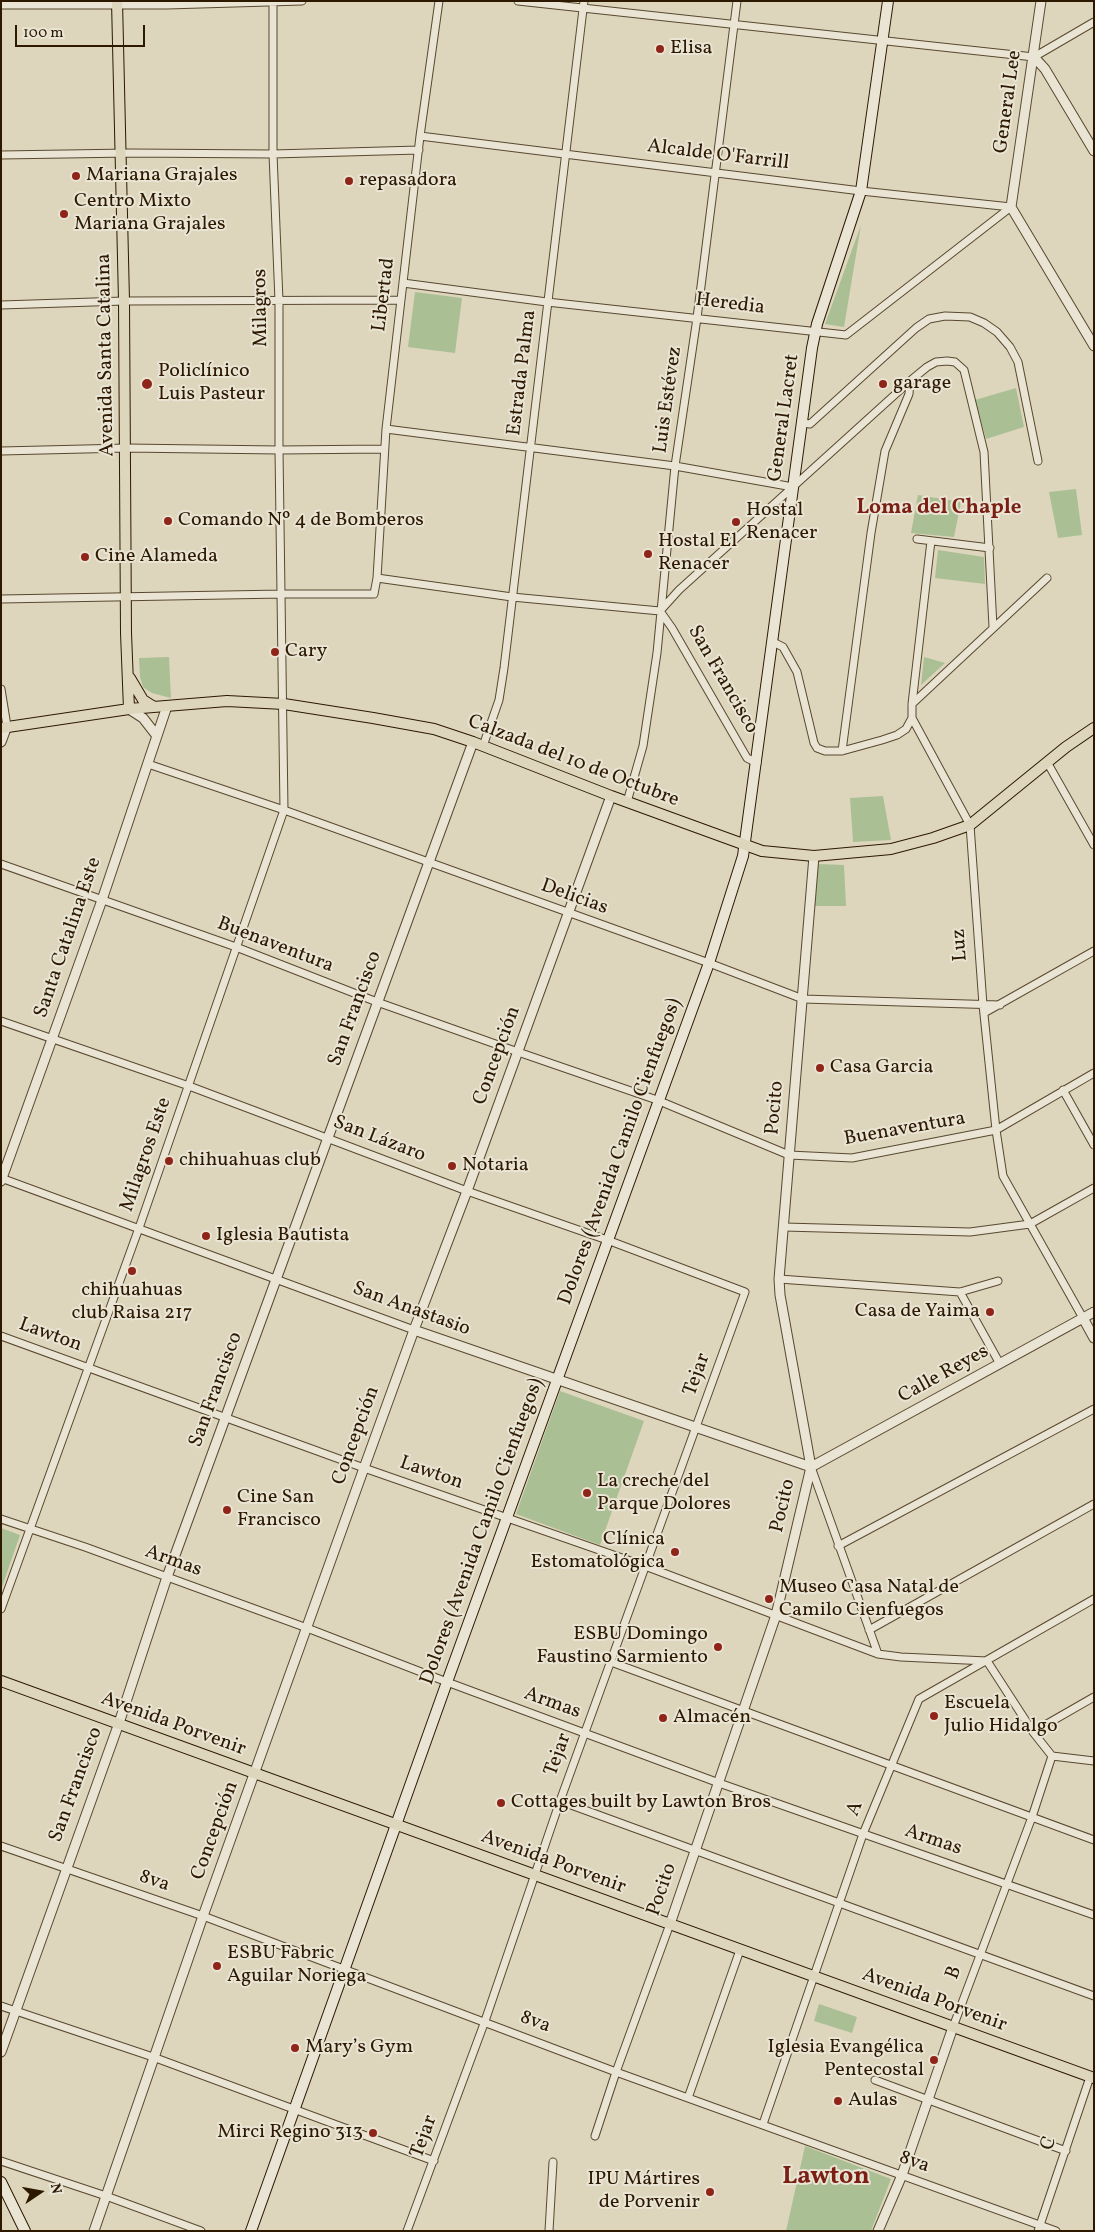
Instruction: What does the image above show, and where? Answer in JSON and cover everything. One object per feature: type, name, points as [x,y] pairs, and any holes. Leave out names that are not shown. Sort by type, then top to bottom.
[{"type":"main road","name":"General Lacret","points":[[745,845],[815,332],[861,191],[888,1]]},
{"type":"main road","name":"Avenida Santa Catalina","points":[[117,3],[122,153],[126,448],[125,596],[129,709]]},
{"type":"main road","points":[[127,672],[139,694],[154,707]]},
{"type":"main road","name":"Calzada del 10 de Octubre","points":[[4,727],[129,709],[227,701],[284,704],[417,726],[472,742],[610,796],[745,845],[771,853],[814,856],[891,849],[933,838],[970,824],[1047,762],[1094,728]]},
{"type":"main road","name":"Dolores (Avenida Camilo Cienfuegos)","points":[[251,2231],[657,1100],[709,963],[734,888],[745,845]]},
{"type":"main road","name":"Avenida Porvenir","points":[[1,1680],[255,1774],[813,1975],[953,2028],[1093,2074]]},
{"type":"main road","points":[[1,2182],[25,2231]]},
{"type":"street","points":[[1,5],[302,1]]},
{"type":"street","name":"Libertad","points":[[282,594],[374,594],[377,578],[386,429],[420,136],[439,1]]},
{"type":"street","points":[[518,1],[583,4],[734,26],[1034,57],[1094,22]]},
{"type":"street","name":"Luis Estévez","points":[[627,802],[643,746],[657,653],[675,466],[697,318],[738,1]]},
{"type":"street","name":"General Lee","points":[[1011,207],[1041,1]]},
{"type":"street","name":"Milagros","points":[[273,2],[273,154],[279,301],[279,450],[284,704]]},
{"type":"street","name":"Estrada Palma","points":[[483,746],[499,700],[583,4]]},
{"type":"street","points":[[1034,57],[1045,69],[1094,151]]},
{"type":"street","name":"Alcalde O'Farrill","points":[[420,136],[715,171],[861,191],[1011,207]]},
{"type":"street","points":[[1,155],[122,153],[273,154],[419,150]]},
{"type":"street","points":[[1011,207],[1094,346]]},
{"type":"street","name":"Heredia","points":[[403,283],[548,302],[846,335],[1011,207]]},
{"type":"street","points":[[1,305],[124,301],[401,300]]},
{"type":"street","points":[[802,423],[810,424],[916,328],[929,319],[945,316],[970,317],[984,323],[997,332],[1010,347],[1018,362],[1038,461]]},
{"type":"street","points":[[377,578],[512,596],[660,612],[679,590],[910,381],[936,362],[955,362],[964,370],[984,452],[993,626]]},
{"type":"street","points":[[842,751],[871,533],[885,451],[910,394],[910,381]]},
{"type":"street","points":[[386,429],[675,466],[793,487]]},
{"type":"street","points":[[1,451],[126,448],[384,449]]},
{"type":"street","points":[[918,539],[990,548]]},
{"type":"street","name":"Luz","points":[[931,541],[912,718],[970,824],[983,1005],[996,1130],[1003,1176],[1094,1338]]},
{"type":"street","points":[[912,704],[993,626],[1047,578]]},
{"type":"street","points":[[1,599],[282,594]]},
{"type":"street","name":"San Francisco","points":[[660,612],[672,628],[746,758],[757,763]]},
{"type":"street","points":[[773,642],[783,647],[797,672],[814,743],[817,748],[825,751],[842,751],[897,735],[906,729],[912,718]]},
{"type":"street","points":[[1,689],[4,727],[1,742]]},
{"type":"street","name":"Milagros Este","points":[[1,1609],[139,1228],[284,810],[284,704]]},
{"type":"street","name":"Santa Catalina Este","points":[[2,1179],[102,900],[167,706]]},
{"type":"street","points":[[129,709],[143,718],[157,736]]},
{"type":"street","name":"San Francisco","points":[[1,2052],[119,1723],[167,1577],[472,742]]},
{"type":"street","points":[[1047,762],[1094,845]]},
{"type":"street","name":"Delicias","points":[[148,764],[284,810],[803,998],[1000,1005]]},
{"type":"street","name":"Concepción","points":[[94,2231],[153,2057],[364,1468],[569,914],[610,796]]},
{"type":"street","name":"Pocito","points":[[595,2136],[616,2072],[670,1924],[694,1850],[745,1710],[776,1615],[811,1467],[780,1295],[779,1279],[814,856]]},
{"type":"street","name":"Buenaventura","points":[[1,864],[236,947],[377,1002],[657,1100],[790,1155],[852,1158],[996,1130],[1094,1073]]},
{"type":"street","name":"Delicias","points":[[984,1013],[1094,951]]},
{"type":"street","name":"San Lázaro","points":[[1,1021],[189,1086],[467,1191],[607,1240],[745,1292]]},
{"type":"street","points":[[1063,1090],[1094,1145]]},
{"type":"street","name":"San Anastasio","points":[[2,1179],[414,1330],[811,1467]]},
{"type":"street","points":[[784,1227],[970,1232],[1030,1224],[1094,1188]]},
{"type":"street","points":[[779,1279],[960,1292],[998,1281]]},
{"type":"street","name":"Tejar","points":[[407,2231],[485,2021],[560,1801],[745,1292]]},
{"type":"street","points":[[960,1292],[1000,1364]]},
{"type":"street","name":"Calle Reyes","points":[[811,1467],[1094,1312]]},
{"type":"street","name":"Lawton","points":[[1,1336],[364,1468],[645,1566],[878,1654],[901,1657],[987,1661]]},
{"type":"street","points":[[838,1546],[1094,1409]]},
{"type":"street","points":[[811,1467],[878,1654]]},
{"type":"street","points":[[869,1630],[1094,1504]]},
{"type":"street","name":"Armas","points":[[1,1519],[307,1628],[719,1783],[1094,1915]]},
{"type":"street","name":"A","points":[[762,2124],[863,1834],[919,1699],[1094,1599]]},
{"type":"street","points":[[987,1661],[1033,1732],[1052,1756],[1094,1761]]},
{"type":"street","points":[[612,1662],[1094,1840]]},
{"type":"street","points":[[1033,1732],[1094,1697]]},
{"type":"street","name":"B","points":[[878,2231],[902,2175],[953,2028],[1032,1817],[1052,1756]]},
{"type":"street","points":[[560,1801],[1094,1996]]},
{"type":"street","name":"8va","points":[[1,1846],[203,1916],[345,1968],[616,2072],[902,2175],[1039,2228],[1056,2231]]},
{"type":"street","points":[[688,2098],[740,1950]]},
{"type":"street","points":[[1,2006],[153,2057],[293,2111],[434,2161]]},
{"type":"street","name":"C","points":[[1039,2228],[1093,2074]]},
{"type":"street","points":[[875,2080],[1066,2151]]},
{"type":"street","points":[[1,2161],[106,2196],[201,2231]]},
{"type":"street","points":[[549,2231],[552,2162]]},
{"type":"green space","points":[[861,225],[844,327],[825,324]]},
{"type":"green space","points":[[415,292],[462,298],[455,353],[408,347]]},
{"type":"green space","points":[[1016,388],[1024,427],[986,439],[975,400]]},
{"type":"green space","points":[[1076,489],[1082,535],[1058,538],[1049,492]]},
{"type":"green space","points":[[918,495],[961,502],[954,537],[911,533]]},
{"type":"green space","points":[[938,550],[984,557],[985,584],[935,578]]},
{"type":"green space","points":[[169,657],[171,698],[152,693],[143,687],[140,677],[139,658]]},
{"type":"green space","points":[[924,657],[945,663],[921,685]]},
{"type":"green space","points":[[883,796],[891,840],[853,842],[850,798]]},
{"type":"green space","points":[[818,864],[844,865],[846,906],[814,906]]},
{"type":"green space","points":[[560,1391],[644,1421],[600,1545],[516,1514]]},
{"type":"green space","points":[[1,1528],[20,1535],[1,1590]]},
{"type":"green space","points":[[819,2004],[857,2017],[852,2033],[814,2021]]},
{"type":"green space","points":[[805,2146],[891,2179],[871,2231],[786,2231]]},
{"type":"place","name":"Elisa","points":[[660,49]]},
{"type":"place","name":"Mariana Grajales","points":[[76,176]]},
{"type":"place","name":"repasadora","points":[[349,181]]},
{"type":"place","name":"Centro Mixto Mariana Grajales","points":[[64,214]]},
{"type":"place","name":"Policlínico Luis Pasteur","points":[[147,384]]},
{"type":"place","name":"garage","points":[[883,384]]},
{"type":"place","name":"Comando Nº 4 de Bomberos","points":[[168,521]]},
{"type":"place","name":"Hostal Renacer","points":[[736,522]]},
{"type":"place","name":"Hostal El Renacer","points":[[648,554]]},
{"type":"place","name":"Cine Alameda","points":[[85,557]]},
{"type":"place","name":"Cary","points":[[275,652]]},
{"type":"place","name":"Casa Garcia","points":[[820,1068]]},
{"type":"place","name":"chihuahuas club","points":[[169,1161]]},
{"type":"place","name":"Notaria","points":[[452,1166]]},
{"type":"place","name":"Iglesia Bautista","points":[[206,1236]]},
{"type":"place","name":"chihuahuas club Raisa 217","points":[[132,1271]]},
{"type":"place","name":"Casa de Yaima","points":[[990,1312]]},
{"type":"place","name":"La creche del Parque Dolores","points":[[587,1493]]},
{"type":"place","name":"Cine San Francisco","points":[[227,1510]]},
{"type":"place","name":"Clínica Estomatológica","points":[[675,1552]]},
{"type":"place","name":"Museo Casa Natal de Camilo Cienfuegos","points":[[769,1599]]},
{"type":"place","name":"ESBU Domingo Faustino Sarmiento","points":[[718,1647]]},
{"type":"place","name":"Escuela Julio Hidalgo","points":[[934,1716]]},
{"type":"place","name":"Almacén","points":[[663,1718]]},
{"type":"place","name":"Cottages built by Lawton Bros","points":[[501,1803]]},
{"type":"place","name":"ESBU Fabric Aguilar Noriega","points":[[217,1966]]},
{"type":"place","name":"Mary’s Gym","points":[[295,2048]]},
{"type":"place","name":"Iglesia Evangélica Pentecostal","points":[[934,2060]]},
{"type":"place","name":"Aulas","points":[[838,2101]]},
{"type":"place","name":"Mirci Regino 313","points":[[373,2133]]},
{"type":"place","name":"IPU Mártires de Porvenir","points":[[710,2192]]},
{"type":"district","name":"Loma del Chaple","points":[[939,509]]},
{"type":"district","name":"Lawton","points":[[826,2178]]}]
